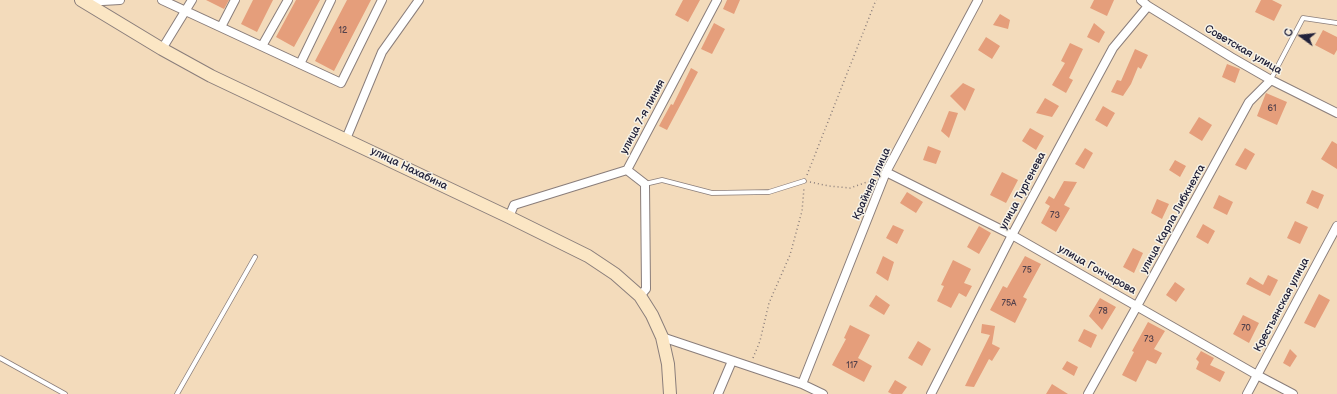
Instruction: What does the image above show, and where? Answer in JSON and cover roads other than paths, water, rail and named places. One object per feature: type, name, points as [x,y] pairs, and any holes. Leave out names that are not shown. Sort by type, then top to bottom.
[{"type":"main road","name":"улица Нахабина","points":[[82,1],[162,49],[211,76],[509,217],[588,256],[615,274],[640,296],[652,315],[662,337],[668,364],[670,394]]},
{"type":"street","points":[[82,1],[120,0]]},
{"type":"street","points":[[162,0],[341,83],[382,0]]},
{"type":"street","points":[[162,49],[192,0]]},
{"type":"street","points":[[221,27],[235,0]]},
{"type":"street","points":[[262,46],[288,0]]},
{"type":"street","points":[[300,64],[331,0]]},
{"type":"street","points":[[346,139],[382,52],[419,0]]},
{"type":"street","name":"улица 7-я линия","points":[[509,217],[514,206],[628,170],[717,0]]},
{"type":"street","name":"Крайняя улица","points":[[802,384],[886,172],[978,0]]},
{"type":"street","name":"Советская улица","points":[[1141,0],[1148,6],[1230,57],[1271,80],[1337,113]]},
{"type":"street","name":"улица Тургенева","points":[[931,394],[1012,234],[1113,48],[1148,6]]},
{"type":"street","name":"улица Карла Либкнехта","points":[[1088,394],[1250,102],[1271,80]]},
{"type":"street","points":[[628,170],[646,184],[646,289],[640,296]]},
{"type":"street","name":"улица Гончарова","points":[[886,172],[1012,234],[1257,375],[1293,394]]},
{"type":"street","name":"Крестьянская улица","points":[[1247,394],[1337,226]]},
{"type":"street","points":[[662,337],[802,384],[823,394]]},
{"type":"street","points":[[718,394],[732,361]]},
{"type":"lane","points":[[1271,80],[1303,18],[1337,23]]},
{"type":"lane","points":[[646,184],[662,180],[712,193],[720,193],[769,192],[804,181]]},
{"type":"lane","points":[[177,394],[255,257]]},
{"type":"lane","points":[[0,358],[65,394]]}]
